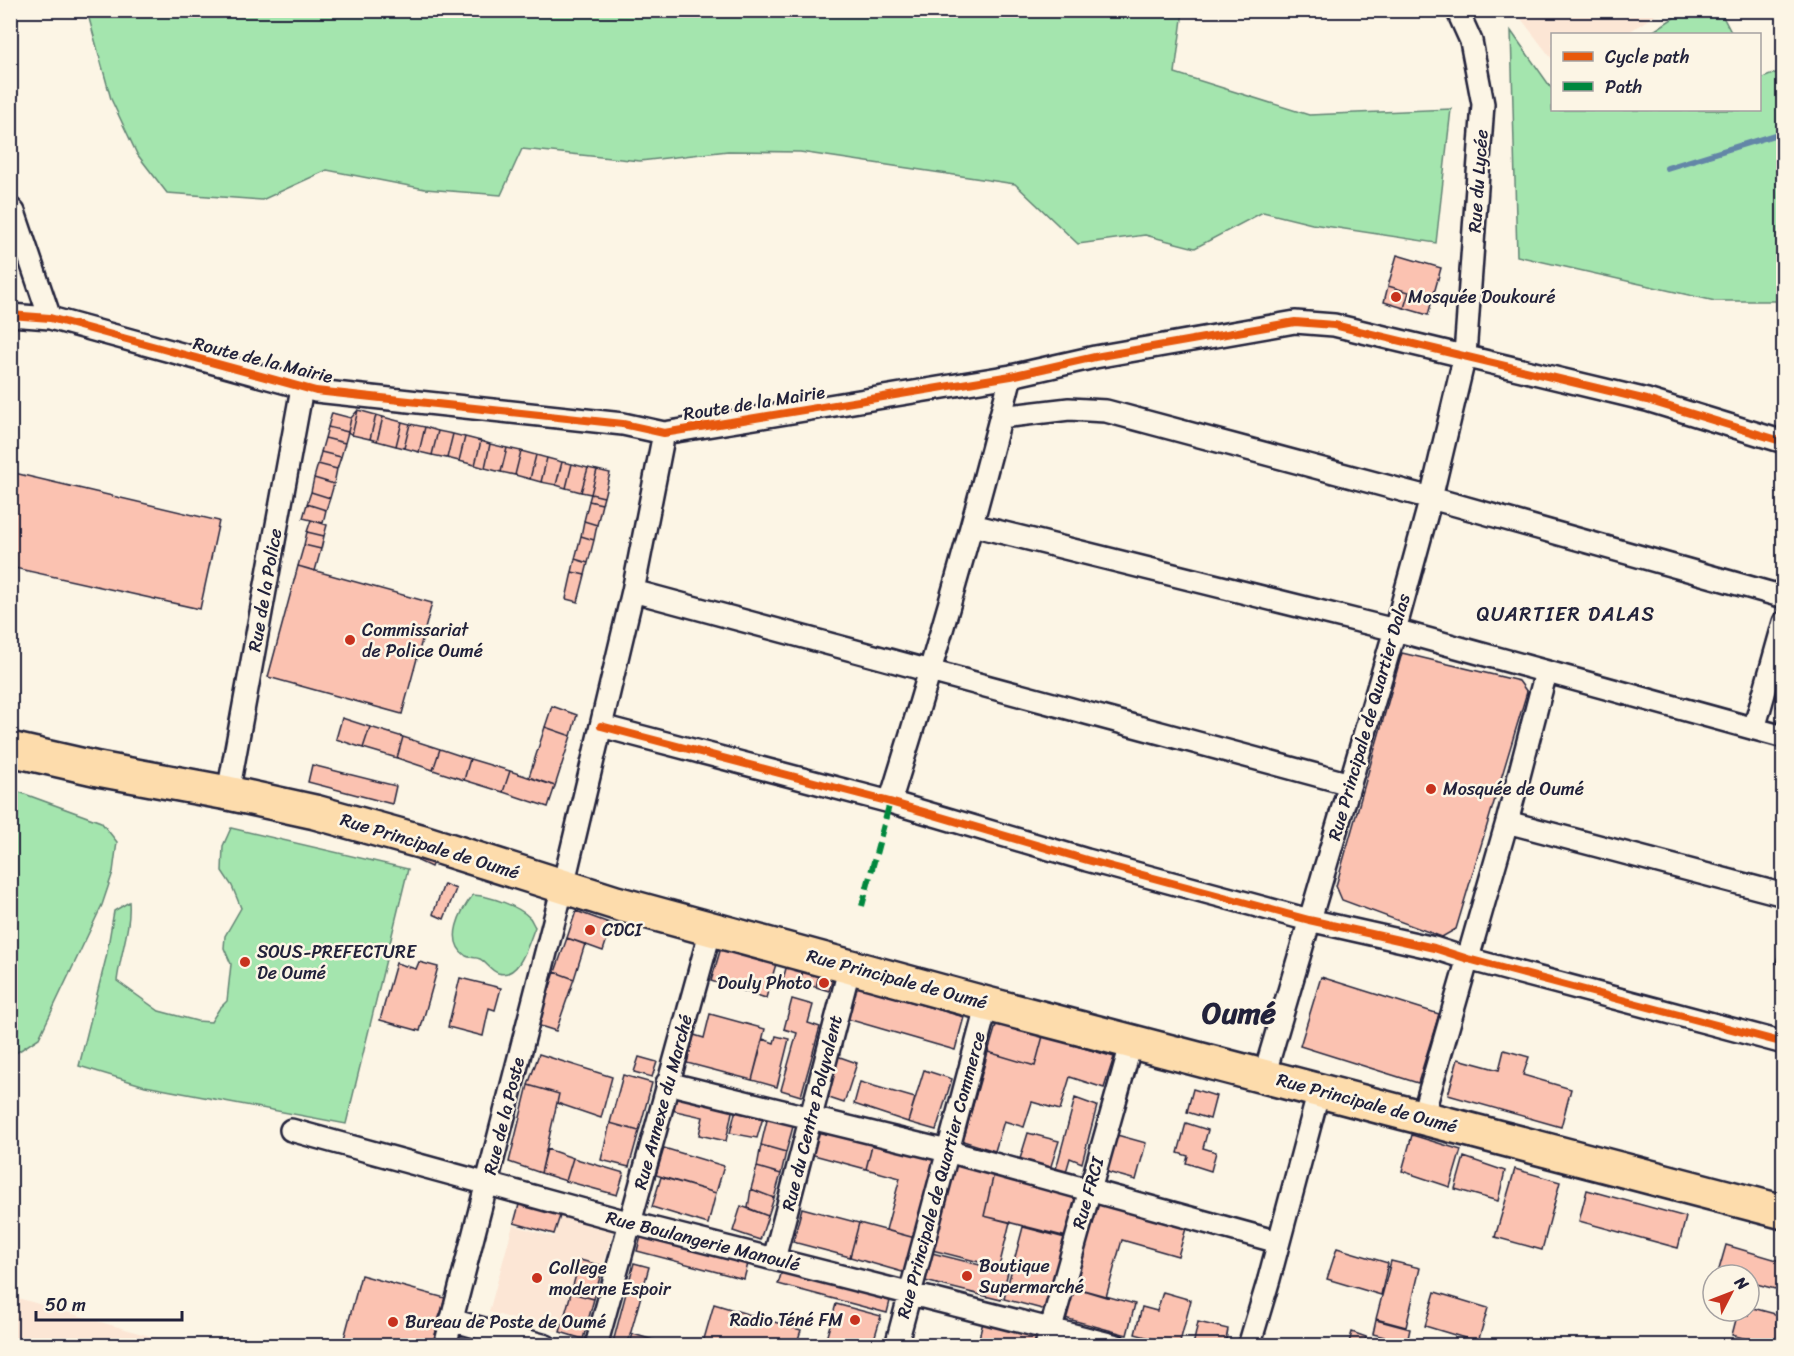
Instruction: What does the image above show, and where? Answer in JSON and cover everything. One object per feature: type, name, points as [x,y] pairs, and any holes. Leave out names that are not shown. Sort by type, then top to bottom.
[{"type":"main road","name":"Rue Principale de Oumé","points":[[10,749],[98,769],[228,792],[315,812],[412,839],[616,903],[711,929],[987,1004],[1784,1212]]},
{"type":"street","name":"Rue du Lycée","points":[[1457,10],[1471,41],[1483,104],[1465,355]]},
{"type":"street","points":[[12,207],[50,318]]},
{"type":"street","name":"Route de la Mairie","points":[[10,315],[50,318],[302,388],[388,400],[623,424],[664,433],[1011,376],[1095,357],[1295,322],[1334,324],[1647,400],[1784,442]]},
{"type":"street","name":"Rue Principale de Quartier Dalas","points":[[1264,1076],[1395,630],[1431,498],[1465,355]]},
{"type":"street","points":[[890,802],[931,671],[1011,376]]},
{"type":"street","name":"Rue de la Police","points":[[228,792],[302,388]]},
{"type":"street","points":[[1001,417],[1069,409],[1106,411],[1431,498],[1784,597]]},
{"type":"street","name":"Rue de la Poste","points":[[445,1346],[563,886],[633,591],[664,433]]},
{"type":"street","points":[[972,525],[1395,630],[1784,737]]},
{"type":"street","points":[[633,591],[1350,784]]},
{"type":"street","points":[[1754,729],[1784,622]]},
{"type":"street","points":[[1422,1118],[1507,822],[1546,672]]},
{"type":"street","points":[[601,726],[890,802],[1087,860],[1309,920],[1434,948],[1784,1043]]},
{"type":"street","points":[[1507,822],[1784,895]]},
{"type":"street","name":"Rue Annexe du Marché","points":[[596,1346],[711,929]]},
{"type":"street","name":"Rue du Centre Polyvalent","points":[[774,1259],[850,966]]},
{"type":"street","name":"Rue Principale de Quartier Commerce","points":[[896,1346],[987,1004]]},
{"type":"street","name":"Rue FRCI","points":[[1048,1337],[1132,1041]]},
{"type":"street","points":[[667,1083],[947,1151],[1278,1242]]},
{"type":"street","points":[[1249,1346],[1319,1091]]},
{"type":"street","name":"Rue Boulangerie Manoulé","points":[[291,1130],[631,1223],[909,1293],[1048,1337],[1118,1346]]},
{"type":"street","points":[[452,1320],[546,1346]]},
{"type":"shaded area","points":[[1515,11],[1661,11],[1628,33],[1551,33],[1551,58]]},
{"type":"shaded area","name":"College moderne Espoir","points":[[561,1213],[614,1228],[603,1266],[580,1260],[560,1332],[489,1312],[513,1225],[554,1237]]},
{"type":"shaded area","points":[[11,1296],[180,1345],[11,1345]]},
{"type":"green space","points":[[87,11],[1183,11],[1175,73],[1309,115],[1451,109],[1436,243],[1312,224],[1263,212],[1195,248],[1145,235],[1078,244],[1015,184],[800,152],[728,151],[640,161],[522,149],[501,195],[425,189],[327,170],[262,200],[167,193],[137,154],[111,99]]},
{"type":"green space","points":[[1684,11],[1720,11],[1731,33],[1651,33]]},
{"type":"green space","points":[[1511,31],[1551,88],[1551,111],[1761,111],[1761,79],[1783,70],[1784,297],[1782,301],[1715,301],[1517,256]]},
{"type":"green space","points":[[11,789],[101,822],[117,842],[113,872],[102,905],[39,1038],[13,1055],[10,1052]]},
{"type":"green space","points":[[231,828],[408,869],[346,1124],[145,1086],[79,1066],[106,958],[114,911],[129,902],[128,922],[117,981],[159,1011],[197,1021],[211,1022],[227,1001],[231,964],[224,948],[225,936],[241,908],[232,886],[222,871],[223,846]]},
{"type":"green space","points":[[473,895],[512,906],[530,918],[535,927],[518,965],[506,974],[498,973],[480,959],[466,956],[459,950],[455,934],[457,926]]},
{"type":"building","points":[[1397,255],[1441,268],[1428,315],[1404,308],[1409,292],[1388,286]]},
{"type":"building","name":"Mosquée Doukouré","points":[[1388,286],[1409,292],[1404,308],[1384,302]]},
{"type":"building","points":[[358,410],[352,435],[348,432],[351,418]]},
{"type":"building","points":[[358,410],[376,415],[370,439],[352,435]]},
{"type":"building","points":[[332,413],[351,418],[348,432],[328,427]]},
{"type":"building","points":[[376,415],[383,417],[377,441],[370,439]]},
{"type":"building","points":[[383,417],[402,422],[396,446],[377,441]]},
{"type":"building","points":[[402,422],[410,424],[404,448],[396,446]]},
{"type":"building","points":[[410,424],[425,427],[419,452],[404,448]]},
{"type":"building","points":[[328,427],[348,432],[345,443],[325,438]]},
{"type":"building","points":[[425,427],[438,431],[432,455],[419,452]]},
{"type":"building","points":[[438,431],[453,434],[447,458],[432,455]]},
{"type":"building","points":[[453,434],[465,437],[459,461],[447,458]]},
{"type":"building","points":[[465,437],[481,441],[475,465],[459,461]]},
{"type":"building","points":[[325,438],[345,443],[341,457],[321,452]]},
{"type":"building","points":[[481,441],[490,444],[485,468],[475,465]]},
{"type":"building","points":[[490,444],[507,448],[501,472],[485,468]]},
{"type":"building","points":[[507,448],[521,451],[515,475],[501,472]]},
{"type":"building","points":[[521,451],[536,455],[530,479],[515,475]]},
{"type":"building","points":[[321,452],[341,457],[337,469],[318,464]]},
{"type":"building","points":[[536,455],[547,458],[541,482],[530,479]]},
{"type":"building","points":[[547,458],[562,462],[556,485],[541,482]]},
{"type":"building","points":[[562,462],[572,464],[566,488],[556,485]]},
{"type":"building","points":[[318,464],[337,469],[334,484],[314,478]]},
{"type":"building","points":[[572,464],[588,468],[581,492],[566,488]]},
{"type":"building","points":[[588,468],[597,470],[591,494],[581,492]]},
{"type":"building","points":[[597,470],[610,473],[604,497],[591,494]]},
{"type":"building","points":[[10,472],[219,521],[200,609],[10,567]]},
{"type":"building","points":[[314,478],[334,484],[330,498],[311,492]]},
{"type":"building","points":[[311,492],[330,498],[326,510],[307,504]]},
{"type":"building","points":[[591,494],[604,497],[602,504],[589,501]]},
{"type":"building","points":[[589,501],[602,504],[597,525],[584,521]]},
{"type":"building","points":[[307,504],[326,510],[323,523],[303,518]]},
{"type":"building","points":[[311,520],[327,525],[324,536],[307,532]]},
{"type":"building","points":[[584,521],[597,525],[594,540],[581,536]]},
{"type":"building","points":[[307,532],[324,536],[321,549],[304,545]]},
{"type":"building","points":[[581,536],[594,540],[588,563],[575,559]]},
{"type":"building","points":[[304,545],[321,549],[315,571],[298,566]]},
{"type":"building","points":[[575,559],[588,563],[585,575],[572,572]]},
{"type":"building","name":"Commissariat de Police Oumé","points":[[298,566],[432,603],[402,714],[268,677]]},
{"type":"building","points":[[572,572],[585,575],[578,602],[566,599]]},
{"type":"building","name":"Mosquée de Oumé","points":[[1402,653],[1519,681],[1527,692],[1456,929],[1442,937],[1342,900],[1336,886]]},
{"type":"building","points":[[1784,682],[1784,709],[1777,707]]},
{"type":"building","points":[[552,706],[577,715],[571,736],[545,727]]},
{"type":"building","points":[[342,718],[370,727],[363,748],[336,739]]},
{"type":"building","points":[[370,727],[403,737],[397,758],[363,748]]},
{"type":"building","points":[[545,727],[571,736],[555,786],[529,777]]},
{"type":"building","points":[[403,737],[440,749],[433,770],[397,758]]},
{"type":"building","points":[[440,749],[470,759],[464,780],[433,770]]},
{"type":"building","points":[[470,759],[510,771],[503,792],[464,780]]},
{"type":"building","points":[[312,765],[396,786],[392,804],[308,782]]},
{"type":"building","points":[[510,771],[555,786],[548,807],[503,792]]},
{"type":"building","points":[[424,849],[436,855],[431,867],[418,861]]},
{"type":"building","points":[[444,884],[456,889],[444,919],[433,914]]},
{"type":"building","points":[[576,911],[612,924],[603,951],[567,938]]},
{"type":"building","points":[[1784,935],[1784,965],[1776,963]]},
{"type":"building","points":[[567,938],[585,944],[574,979],[555,972]]},
{"type":"building","points":[[721,948],[776,964],[766,998],[711,981]]},
{"type":"building","points":[[419,962],[438,967],[420,1031],[380,1020],[396,963],[416,969]]},
{"type":"building","points":[[787,965],[803,970],[797,991],[781,986]]},
{"type":"building","points":[[803,970],[819,974],[816,987],[800,983]]},
{"type":"building","points":[[555,972],[574,979],[556,1031],[537,1025]]},
{"type":"building","name":"Douly Photo","points":[[819,974],[833,978],[829,991],[816,987]]},
{"type":"building","points":[[1321,977],[1439,1014],[1418,1083],[1300,1046]]},
{"type":"building","points":[[460,978],[501,988],[495,1010],[489,1008],[483,1036],[448,1027]]},
{"type":"building","points":[[853,985],[964,1017],[955,1050],[844,1018]]},
{"type":"building","points":[[792,999],[813,1005],[808,1023],[820,1027],[801,1096],[781,1090],[797,1033],[784,1029]]},
{"type":"building","points":[[710,1014],[765,1029],[752,1080],[687,1063],[694,1035],[704,1038]]},
{"type":"building","points":[[997,1022],[1043,1036],[1035,1066],[988,1052]]},
{"type":"building","points":[[776,1036],[789,1039],[777,1087],[752,1080],[763,1039],[774,1043]]},
{"type":"building","points":[[1043,1036],[1114,1057],[1104,1088],[1070,1077],[1060,1110],[1032,1102],[1024,1127],[1004,1121],[995,1151],[963,1141],[988,1052],[1035,1066]]},
{"type":"building","points":[[1504,1050],[1529,1057],[1523,1075],[1571,1089],[1561,1127],[1448,1095],[1458,1059],[1499,1070]]},
{"type":"building","points":[[539,1054],[612,1077],[601,1118],[557,1103],[559,1094],[528,1085]]},
{"type":"building","points":[[837,1056],[857,1063],[844,1103],[823,1096]]},
{"type":"building","points":[[639,1057],[657,1062],[652,1077],[634,1072]]},
{"type":"building","points":[[924,1070],[952,1079],[936,1130],[908,1122]]},
{"type":"building","points":[[623,1075],[652,1083],[639,1131],[610,1123]]},
{"type":"building","points":[[860,1082],[915,1098],[908,1122],[854,1104]]},
{"type":"building","points":[[528,1085],[559,1094],[541,1173],[509,1162]]},
{"type":"building","points":[[1193,1089],[1216,1096],[1210,1119],[1187,1112]]},
{"type":"building","points":[[675,1093],[733,1107],[726,1141],[699,1135],[703,1117],[671,1110]]},
{"type":"building","points":[[1075,1098],[1097,1106],[1082,1163],[1070,1158],[1066,1172],[1056,1169]]},
{"type":"building","points":[[736,1109],[764,1114],[757,1138],[730,1133]]},
{"type":"building","points":[[768,1116],[794,1123],[786,1152],[761,1145]]},
{"type":"building","points":[[610,1123],[639,1131],[629,1167],[601,1160]]},
{"type":"building","points":[[1186,1123],[1208,1130],[1203,1148],[1216,1152],[1211,1171],[1186,1163],[1188,1156],[1178,1153]]},
{"type":"building","points":[[817,1126],[873,1141],[866,1169],[810,1154]]},
{"type":"building","points":[[1028,1133],[1059,1141],[1050,1169],[1020,1159]]},
{"type":"building","points":[[1117,1135],[1146,1143],[1136,1180],[1107,1172]]},
{"type":"building","points":[[1412,1135],[1461,1150],[1450,1187],[1402,1171]]},
{"type":"building","points":[[873,1141],[937,1158],[915,1238],[886,1230],[900,1178],[866,1169]]},
{"type":"building","points":[[761,1145],[786,1152],[781,1174],[757,1167]]},
{"type":"building","points":[[664,1148],[724,1166],[716,1193],[656,1175]]},
{"type":"building","points":[[547,1149],[573,1158],[566,1181],[541,1173]]},
{"type":"building","points":[[1464,1157],[1505,1171],[1498,1201],[1455,1189]]},
{"type":"building","points":[[573,1158],[624,1173],[617,1195],[566,1181]]},
{"type":"building","points":[[955,1159],[995,1169],[984,1216],[1010,1222],[999,1267],[932,1250]]},
{"type":"building","points":[[757,1167],[781,1174],[774,1198],[751,1189]]},
{"type":"building","points":[[995,1169],[1083,1191],[1071,1238],[984,1216]]},
{"type":"building","points":[[1515,1169],[1560,1182],[1542,1250],[1495,1237]]},
{"type":"building","points":[[661,1177],[716,1193],[708,1224],[652,1207]]},
{"type":"building","points":[[751,1189],[774,1198],[768,1216],[748,1208]]},
{"type":"building","points":[[1587,1190],[1686,1217],[1678,1248],[1579,1221]]},
{"type":"building","points":[[1094,1198],[1187,1225],[1178,1256],[1122,1240],[1106,1297],[1069,1286]]},
{"type":"building","points":[[520,1201],[561,1213],[554,1234],[514,1223]]},
{"type":"building","points":[[741,1206],[768,1216],[760,1240],[733,1231]]},
{"type":"building","points":[[802,1208],[859,1223],[850,1257],[793,1242]]},
{"type":"building","points":[[859,1223],[915,1238],[906,1273],[850,1257]]},
{"type":"building","points":[[1023,1227],[1069,1239],[1050,1311],[1004,1299]]},
{"type":"building","points":[[642,1233],[749,1260],[744,1279],[637,1251]]},
{"type":"building","points":[[1726,1245],[1784,1262],[1779,1290],[1761,1285],[1761,1263],[1721,1263]]},
{"type":"building","points":[[1337,1248],[1388,1263],[1381,1295],[1327,1279]]},
{"type":"building","name":"Boutique Supermarché","points":[[932,1253],[1008,1272],[1001,1300],[925,1281]]},
{"type":"building","points":[[580,1260],[603,1266],[594,1299],[571,1293]]},
{"type":"building","points":[[1391,1261],[1420,1268],[1406,1327],[1376,1319]]},
{"type":"building","points":[[634,1263],[649,1267],[627,1346],[612,1346]]},
{"type":"building","points":[[782,1271],[890,1301],[887,1313],[778,1284]]},
{"type":"building","name":"Bureau de Poste de Oumé","points":[[361,1275],[445,1298],[432,1346],[342,1346]]},
{"type":"building","points":[[1069,1286],[1135,1304],[1127,1335],[1061,1317]]},
{"type":"building","points":[[1163,1292],[1191,1300],[1179,1346],[1135,1334],[1142,1307],[1157,1311]]},
{"type":"building","points":[[1435,1292],[1488,1308],[1478,1342],[1425,1326]]},
{"type":"building","points":[[571,1293],[594,1299],[583,1339],[560,1332]]},
{"type":"building","points":[[714,1304],[801,1330],[796,1346],[702,1346]]},
{"type":"building","name":"Radio Téné FM","points":[[836,1304],[881,1316],[872,1346],[824,1346]]},
{"type":"building","points":[[1761,1310],[1779,1315],[1776,1324],[1784,1326],[1784,1346],[1772,1346],[1732,1335],[1735,1323],[1761,1323]]},
{"type":"building","points":[[984,1318],[1039,1332],[1036,1346],[977,1346]]},
{"type":"building","points":[[1376,1320],[1410,1329],[1407,1343],[1373,1334]]},
{"type":"building","points":[[1198,1322],[1228,1329],[1225,1346],[1193,1346]]},
{"type":"building","points":[[1352,1332],[1366,1337],[1363,1346],[1348,1346]]},
{"type":"building","points":[[633,1334],[673,1346],[629,1346]]},
{"type":"building","points":[[478,1335],[517,1346],[475,1346]]},
{"type":"building","points":[[916,1339],[938,1344],[938,1346],[914,1346]]},
{"type":"waterway","points":[[1667,168],[1784,132]]},
{"type":"marked path","points":[[862,906],[890,802]]},
{"type":"cycle path","points":[[10,315],[50,318],[316,391],[623,424],[664,433],[1011,376],[1095,357],[1295,322],[1334,325],[1647,400],[1784,442]]},
{"type":"cycle path","points":[[601,726],[890,802],[1087,860],[1309,920],[1434,948],[1784,1043]]},
{"type":"place","name":"Mosquée Doukouré","points":[[1396,297]]},
{"type":"place","name":"Commissariat de Police Oumé","points":[[350,640]]},
{"type":"place","name":"Mosquée de Oumé","points":[[1431,789]]},
{"type":"place","name":"CDCI","points":[[590,930]]},
{"type":"place","name":"SOUS-PREFECTURE De Oumé","points":[[245,962]]},
{"type":"place","name":"Douly Photo","points":[[824,983]]},
{"type":"place","name":"Boutique Supermarché","points":[[967,1276]]},
{"type":"place","name":"College moderne Espoir","points":[[537,1278]]},
{"type":"place","name":"Radio Téné FM","points":[[855,1320]]},
{"type":"place","name":"Bureau de Poste de Oumé","points":[[393,1322]]},
{"type":"district","name":"QUARTIER DALAS","points":[[1566,614]]},
{"type":"district","name":"Oumé","points":[[1239,1013]]}]
